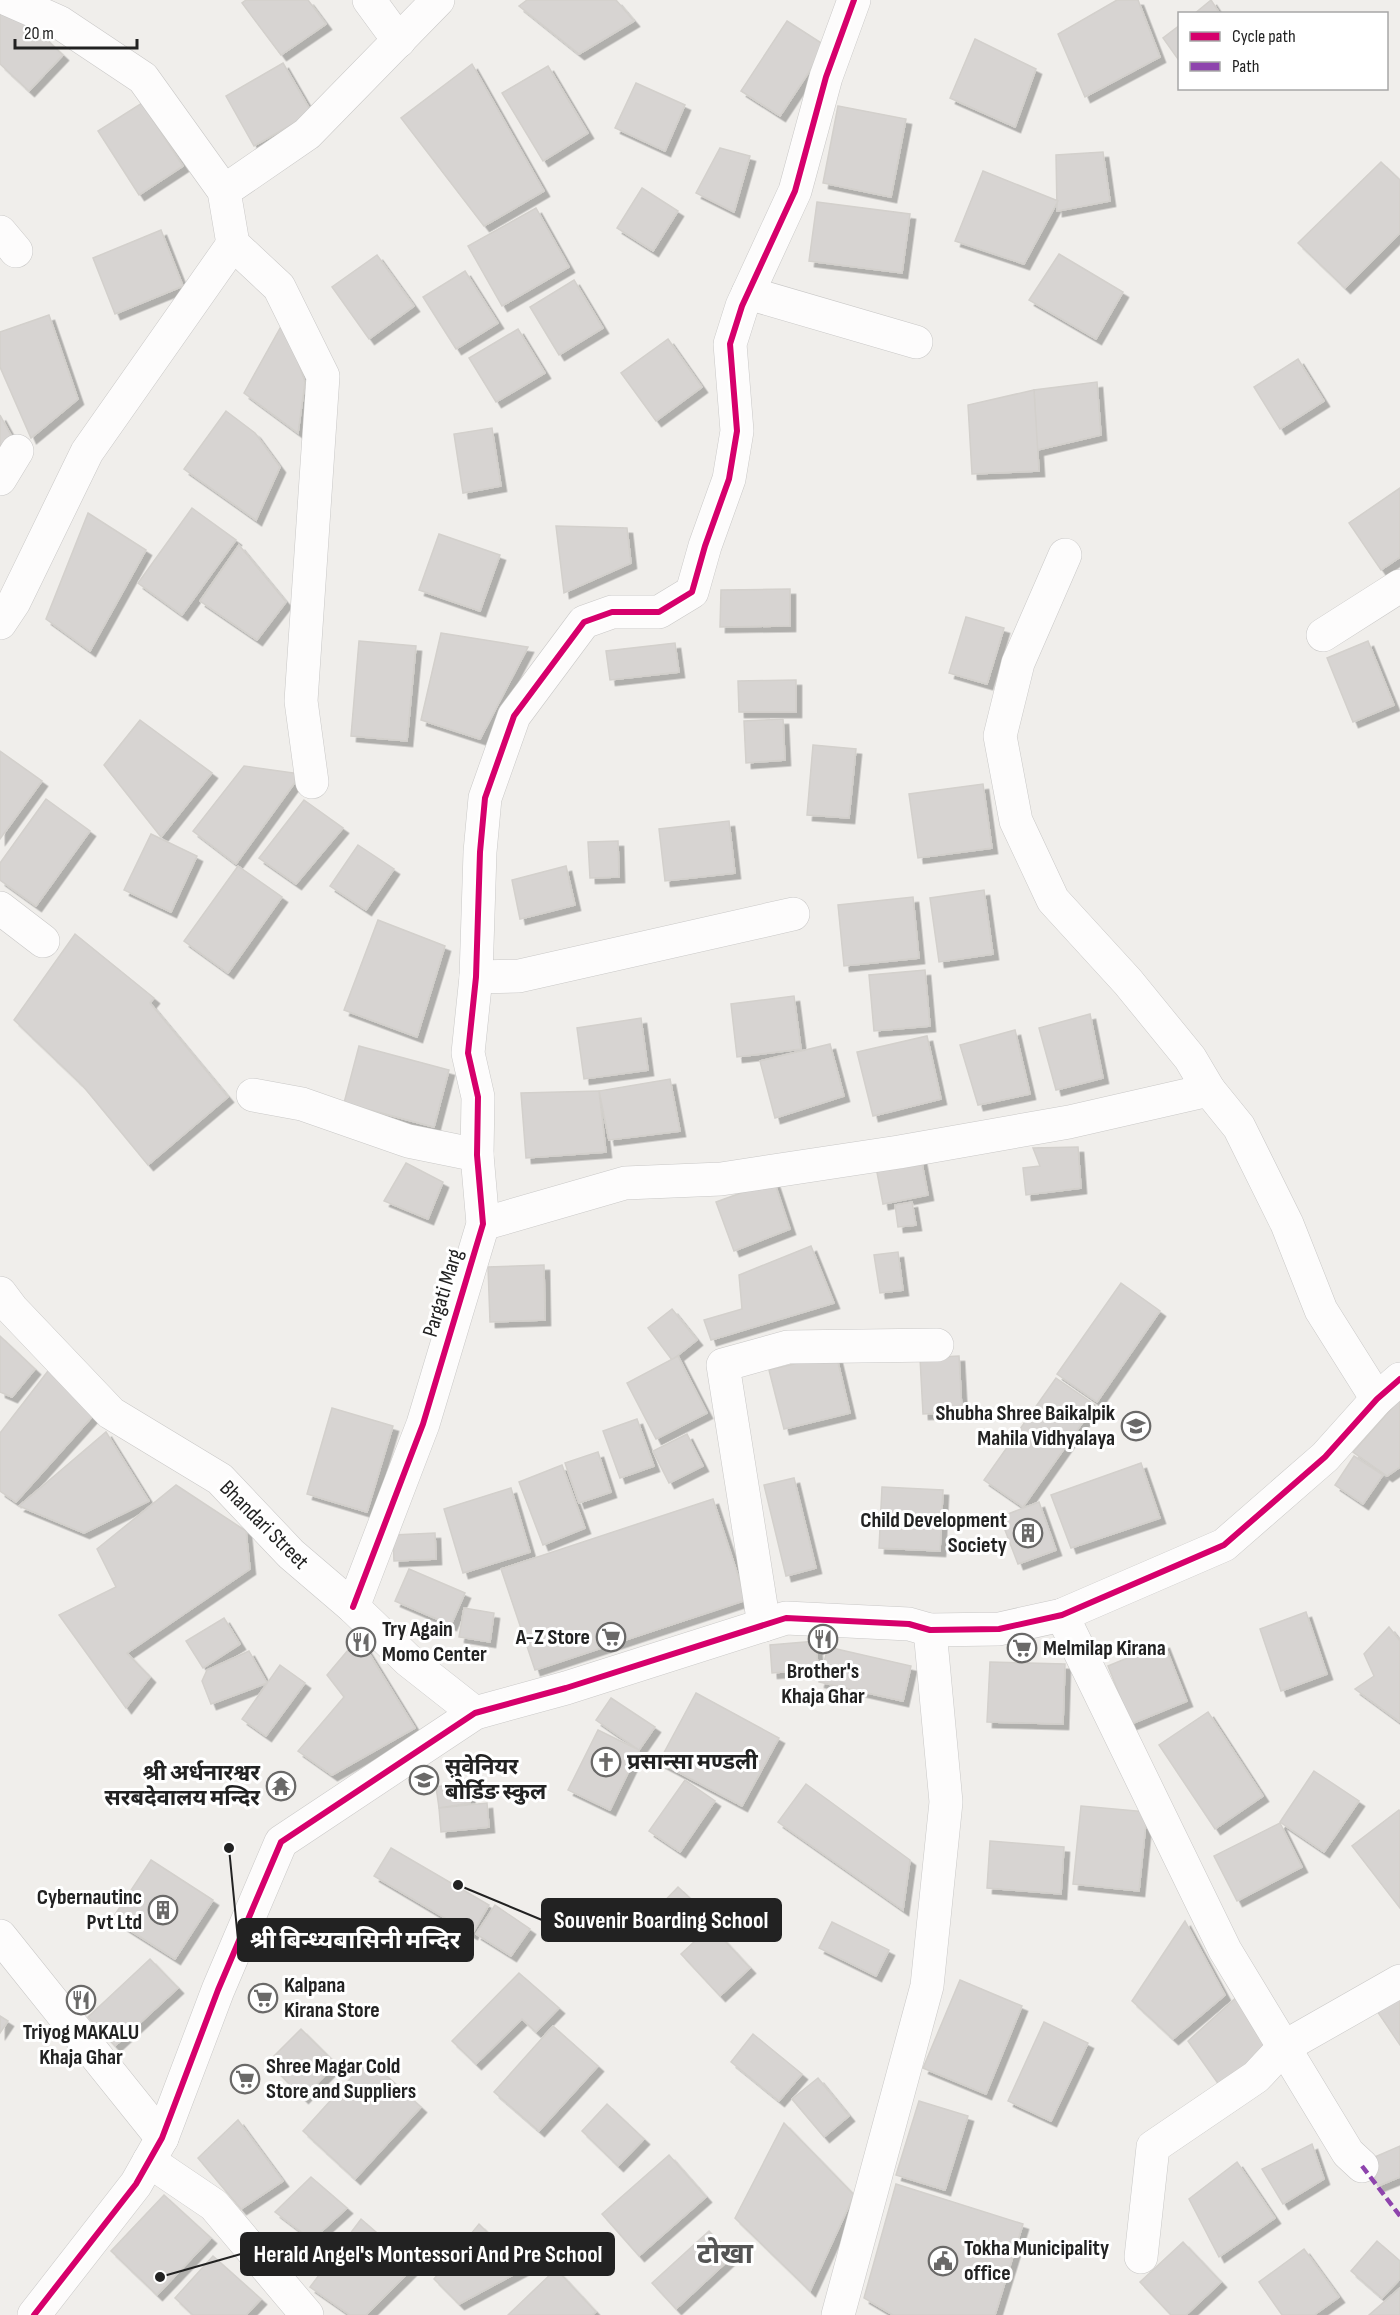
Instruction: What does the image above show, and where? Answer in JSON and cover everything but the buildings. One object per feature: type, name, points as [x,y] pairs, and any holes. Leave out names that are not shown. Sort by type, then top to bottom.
[{"type":"street","points":[[9,0],[59,22],[142,78],[224,191],[233,244],[279,287],[322,375],[301,701],[312,782]]},
{"type":"street","points":[[369,0],[399,41]]},
{"type":"street","points":[[224,191],[307,134],[438,0]]},
{"type":"street","name":"Pargati Marg","points":[[353,1607],[423,1424],[483,1224],[477,1155],[478,1096],[468,1053],[476,977],[480,852],[485,798],[514,716],[584,622],[612,612],[659,612],[692,592],[705,546],[729,479],[737,431],[730,344],[748,293],[795,191],[826,77],[854,0]]},
{"type":"street","points":[[0,623],[14,602],[87,452],[233,244]]},
{"type":"street","points":[[748,293],[916,342]]},
{"type":"street","points":[[0,478],[17,451]]},
{"type":"street","points":[[34,2315],[136,2184],[155,2150],[218,1990],[281,1842],[475,1713],[566,1688],[786,1618],[909,1624],[930,1630],[999,1629],[1062,1615],[1224,1545],[1325,1457],[1389,1389],[1321,1310],[1287,1224],[1239,1127],[1209,1090],[1190,1058],[1128,982],[1053,900],[1016,821],[1000,736],[1018,663],[1065,555]]},
{"type":"street","points":[[1323,635],[1400,586]]},
{"type":"street","points":[[0,908],[43,941]]},
{"type":"street","points":[[476,977],[519,976],[793,914]]},
{"type":"street","points":[[483,1224],[625,1183],[721,1179],[899,1152],[1069,1122],[1209,1090]]},
{"type":"street","points":[[253,1095],[302,1104],[408,1141],[477,1155]]},
{"type":"street","name":"Bhandari Street","points":[[0,1293],[12,1309],[111,1413],[220,1479],[291,1554],[353,1607],[409,1660],[475,1713]]},
{"type":"street","points":[[764,1625],[723,1365],[788,1347],[937,1345]]},
{"type":"street","points":[[1062,1615],[1225,1950],[1348,2153],[1362,2166]]},
{"type":"street","points":[[838,2315],[927,1986],[946,1802],[930,1630]]},
{"type":"street","points":[[0,1936],[155,2150],[214,2205],[307,2315]]},
{"type":"street","points":[[1141,2257],[1153,2147],[1256,2077],[1284,2047],[1400,1981]]},
{"type":"marked path","points":[[1362,2166],[1400,2216]]},
{"type":"cycle path","points":[[353,1607],[423,1424],[483,1224],[477,1155],[478,1097],[468,1053],[476,977],[480,852],[485,798],[514,716],[584,622],[612,612],[659,612],[692,592],[705,546],[729,479],[737,431],[730,344],[742,306],[795,191],[826,77],[854,0]]},
{"type":"cycle path","points":[[34,2315],[136,2184],[162,2138],[218,1990],[281,1842],[475,1713],[566,1688],[786,1618],[909,1624],[930,1630],[999,1629],[1062,1615],[1224,1545],[1325,1457],[1377,1399],[1400,1379]]},
{"type":"place","name":"Shubha Shree Baikalpik Mahila Vidhyalaya","points":[[1136,1426]]},
{"type":"place","name":"Child Development Society","points":[[1028,1533]]},
{"type":"place","name":"A-Z Store","points":[[611,1637]]},
{"type":"place","name":"Brother's Khaja Ghar","points":[[823,1639]]},
{"type":"place","name":"Try Again Momo Center","points":[[361,1642]]},
{"type":"place","name":"Melmilap Kirana","points":[[1022,1648]]},
{"type":"place","name":"प्रसान्सा मण्डली","points":[[606,1762]]},
{"type":"place","name":"सुवेनियर बोर्डिङ स्कुल","points":[[424,1780]]},
{"type":"place","name":"श्री अर्धनारश्वर सरबदेवालय मन्दिर","points":[[281,1786]]},
{"type":"place","name":"श्री बिन्ध्यबासिनी मन्दिर","points":[[229,1848]]},
{"type":"place","name":"Souvenir Boarding School","points":[[458,1885]]},
{"type":"place","name":"Cybernautinc Pvt Ltd","points":[[163,1910]]},
{"type":"place","name":"Kalpana Kirana Store","points":[[263,1998]]},
{"type":"place","name":"Triyog MAKALU Khaja Ghar","points":[[81,2000]]},
{"type":"place","name":"Shree Magar Cold Store and Suppliers","points":[[245,2079]]},
{"type":"place","name":"Tokha Municipality office","points":[[943,2261]]},
{"type":"place","name":"Herald Angel's Montessori And Pre School","points":[[160,2277]]},
{"type":"district","name":"टोखा","points":[[725,2254]]}]
